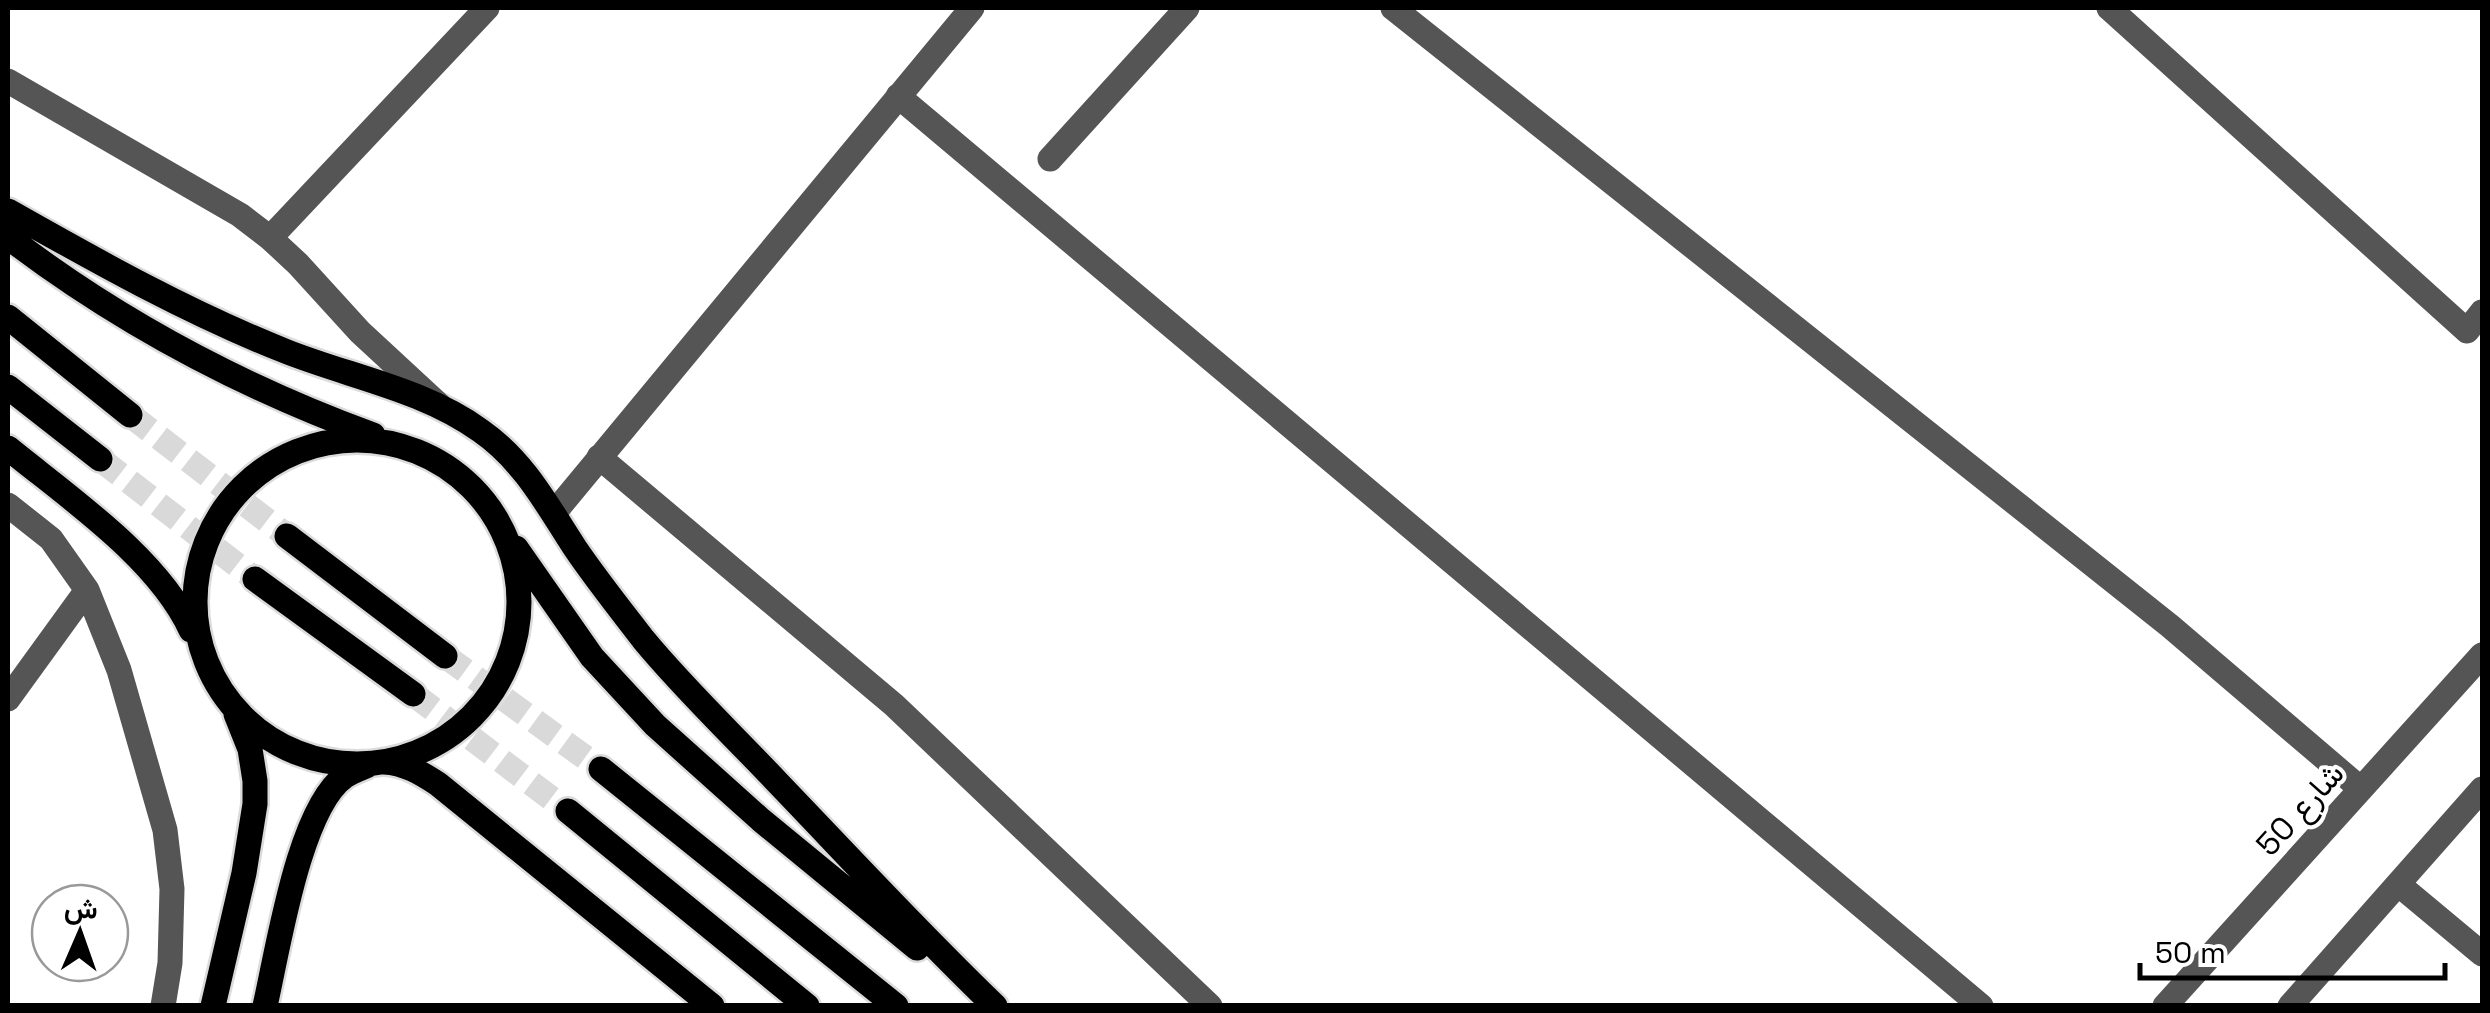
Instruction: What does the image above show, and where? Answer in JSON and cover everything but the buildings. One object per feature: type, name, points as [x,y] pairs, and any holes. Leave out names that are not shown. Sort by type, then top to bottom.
[{"type":"main road","points":[[8,211],[214,322],[290,354],[444,409],[508,452],[645,640],[848,857],[995,1006]]},
{"type":"main road","points":[[8,237],[49,268],[250,386],[440,462],[476,492],[592,657],[655,725],[760,820],[987,1006]]},
{"type":"main road","points":[[8,317],[130,415]]},
{"type":"main road","points":[[8,387],[100,459]]},
{"type":"main road","points":[[212,678],[199,643],[193,602],[199,560],[215,521],[240,488],[274,462],[312,445],[354,439],[396,444]]},
{"type":"main road","points":[[8,448],[146,566],[176,601],[212,678],[234,709],[262,734],[302,755],[346,764],[396,763],[438,784],[712,1006]]},
{"type":"main road","points":[[265,1006],[292,884],[308,830],[327,796],[343,776],[374,763],[416,753],[446,737],[473,716],[509,660],[518,628],[520,595],[503,530]]},
{"type":"main road","points":[[287,536],[445,656]]},
{"type":"main road","points":[[256,580],[413,694]]},
{"type":"main road","points":[[213,1006],[244,872],[255,804],[250,750],[234,709]]},
{"type":"main road","points":[[601,769],[896,1006]]},
{"type":"main road","points":[[568,811],[806,1006]]},
{"type":"street","points":[[270,238],[487,8]]},
{"type":"street","points":[[554,513],[972,8]]},
{"type":"street","points":[[1050,158],[1186,8]]},
{"type":"street","points":[[1394,8],[2170,626],[2361,789]]},
{"type":"street","points":[[2109,8],[2467,331],[2482,312]]},
{"type":"street","points":[[8,81],[240,215],[298,264],[360,332],[444,409]]},
{"type":"street","points":[[898,96],[1981,1006]]},
{"type":"street","points":[[599,457],[894,705],[1210,1006]]},
{"type":"street","points":[[8,504],[51,539],[87,590],[119,670],[165,830],[172,889],[170,963],[163,1006]]},
{"type":"street","points":[[8,699],[87,590]]},
{"type":"street","name":"شارع 50","points":[[2165,1006],[2482,655]]},
{"type":"street","points":[[2290,1006],[2482,790]]},
{"type":"street","points":[[2398,884],[2482,954]]},
{"type":"tunnel","points":[[130,415],[287,536]]},
{"type":"tunnel","points":[[100,459],[255,579]]},
{"type":"tunnel","points":[[445,656],[601,769]]},
{"type":"tunnel","points":[[413,694],[568,811]]}]
